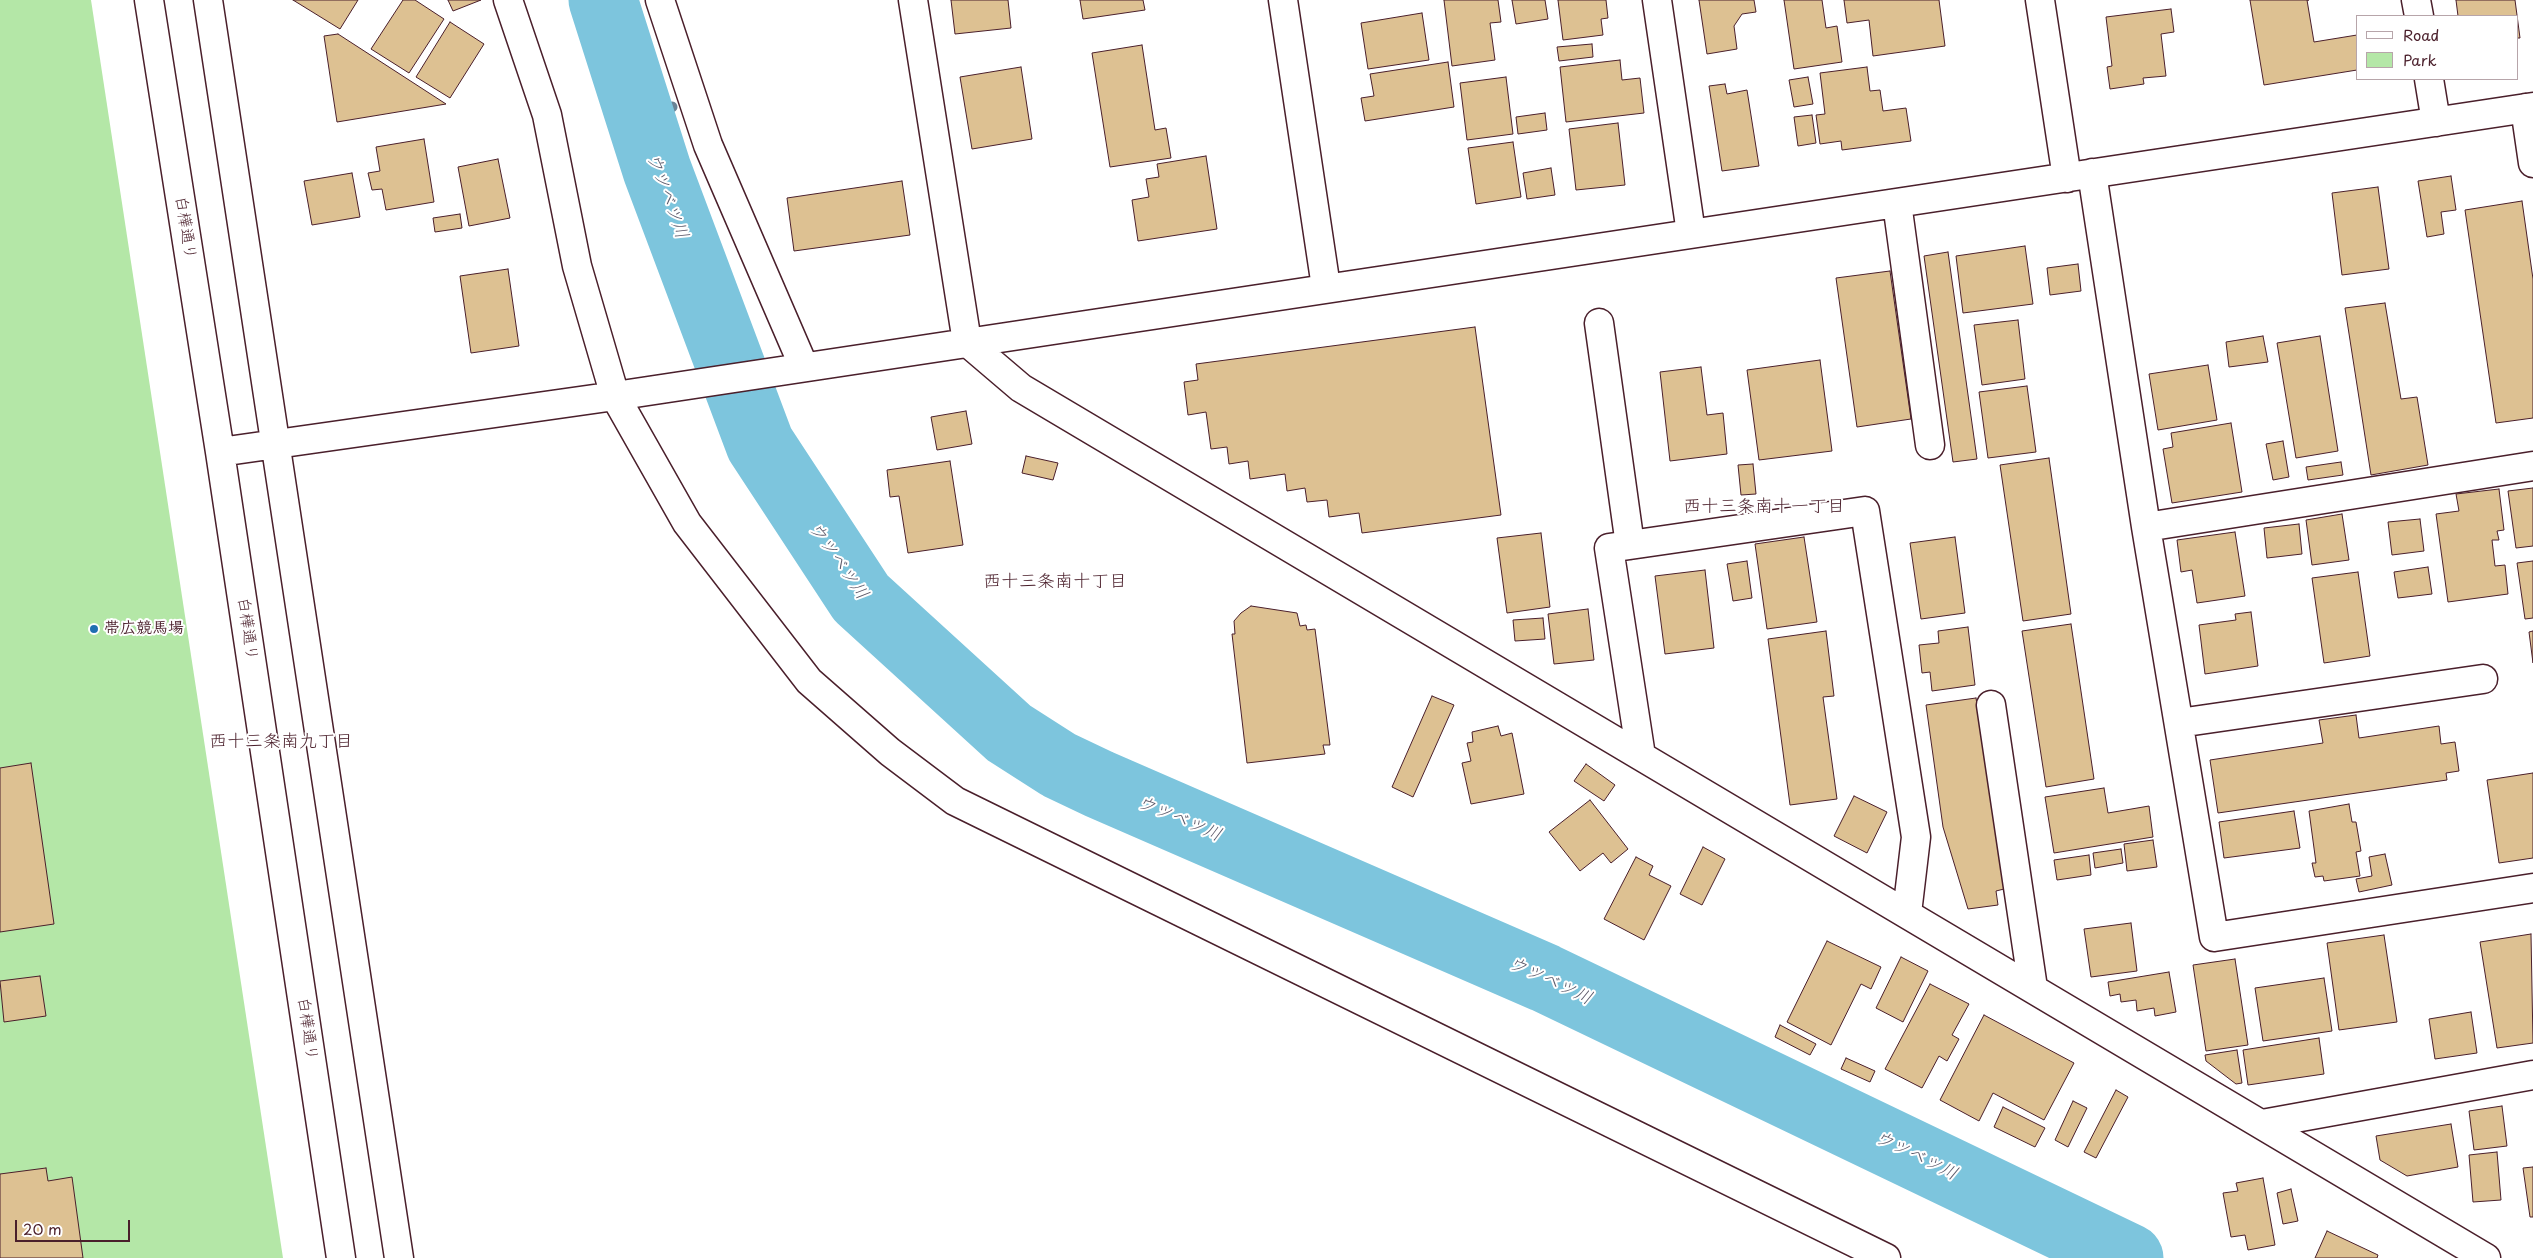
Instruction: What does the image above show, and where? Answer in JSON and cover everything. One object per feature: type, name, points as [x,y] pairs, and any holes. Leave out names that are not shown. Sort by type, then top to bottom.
[{"type":"street","name":"白樺通り","points":[[149,0],[220,452],[341,1258]]},
{"type":"street","points":[[208,0],[399,1258]]},
{"type":"street","points":[[508,0],[547,115],[577,266],[615,396],[687,523],[809,681],[890,752],[955,801],[1886,1258]]},
{"type":"street","points":[[660,0],[708,145],[804,367]]},
{"type":"street","points":[[913,0],[966,342],[1021,388],[2486,1258]]},
{"type":"street","points":[[1283,0],[1326,287]]},
{"type":"street","points":[[1657,0],[1692,233]]},
{"type":"street","points":[[2040,0],[2080,176],[2146,527],[2214,937],[2533,888]]},
{"type":"street","points":[[2416,0],[2419,15]]},
{"type":"street","points":[[2429,80],[2436,122]]},
{"type":"street","points":[[220,452],[615,396],[1326,287],[2080,176],[2529,107],[2533,163]]},
{"type":"street","points":[[1897,203],[1930,445]]},
{"type":"street","points":[[1599,324],[1630,545]]},
{"type":"street","points":[[2146,527],[2533,466]]},
{"type":"street","points":[[1641,756],[1609,548],[1865,510],[1916,837],[1907,913]]},
{"type":"street","points":[[2179,724],[2483,679]]},
{"type":"street","points":[[1991,706],[2033,988]]},
{"type":"street","points":[[2262,1124],[2533,1075]]},
{"type":"green space","name":"帯広競馬場","points":[[0,0],[91,0],[283,1258],[0,1258]]},
{"type":"building","points":[[293,0],[358,0],[340,29]]},
{"type":"building","points":[[403,0],[415,0],[444,19],[409,73],[371,49]]},
{"type":"building","points":[[448,0],[481,0],[453,11]]},
{"type":"building","points":[[951,0],[1008,0],[1011,28],[955,34]]},
{"type":"building","points":[[1080,0],[1143,0],[1145,10],[1083,19]]},
{"type":"building","points":[[1444,0],[1498,0],[1501,22],[1490,23],[1495,60],[1452,66]]},
{"type":"building","points":[[1512,0],[1545,0],[1548,19],[1516,24]]},
{"type":"building","points":[[1558,0],[1606,0],[1608,18],[1601,19],[1603,35],[1563,40]]},
{"type":"building","points":[[1699,0],[1754,0],[1756,12],[1742,14],[1734,26],[1737,49],[1707,54]]},
{"type":"building","points":[[1784,0],[1822,0],[1826,28],[1837,26],[1842,62],[1794,69]]},
{"type":"building","points":[[1844,0],[1939,0],[1945,46],[1873,56],[1869,20],[1847,23]]},
{"type":"building","points":[[2250,0],[2307,0],[2314,42],[2356,35],[2356,70],[2264,85]]},
{"type":"building","points":[[2456,0],[2515,0],[2517,15],[2458,15]]},
{"type":"building","points":[[2171,9],[2174,32],[2161,34],[2166,76],[2143,78],[2144,84],[2110,89],[2107,67],[2112,66],[2106,17]]},
{"type":"building","points":[[1422,13],[1429,60],[1368,69],[1361,23]]},
{"type":"building","points":[[450,22],[484,44],[450,98],[416,77]]},
{"type":"building","points":[[338,34],[446,104],[337,122],[324,36]]},
{"type":"building","points":[[1592,44],[1593,57],[1559,61],[1557,47]]},
{"type":"building","points":[[1142,45],[1155,130],[1166,128],[1171,158],[1110,167],[1092,53]]},
{"type":"building","points":[[1620,60],[1622,80],[1640,78],[1644,113],[1566,122],[1560,67]]},
{"type":"building","points":[[1448,62],[1454,107],[1365,121],[1361,98],[1374,96],[1370,74]]},
{"type":"building","points":[[1021,67],[1032,139],[972,149],[960,77]]},
{"type":"building","points":[[1867,67],[1870,91],[1880,90],[1883,111],[1906,108],[1911,141],[1842,150],[1841,141],[1820,144],[1816,115],[1825,114],[1820,73]]},
{"type":"building","points":[[1506,77],[1513,134],[1467,140],[1460,83]]},
{"type":"building","points":[[1808,77],[1813,104],[1794,107],[1789,80]]},
{"type":"building","points":[[1725,84],[1727,94],[1747,90],[1759,166],[1722,171],[1709,86]]},
{"type":"building","points":[[1545,113],[1547,130],[1518,134],[1516,117]]},
{"type":"building","points":[[1812,115],[1816,143],[1798,146],[1794,117]]},
{"type":"building","points":[[1618,123],[1625,185],[1576,190],[1569,129]]},
{"type":"building","points":[[424,139],[434,202],[386,210],[382,189],[372,190],[368,173],[380,171],[376,147]]},
{"type":"building","points":[[1513,142],[1521,197],[1476,204],[1468,148]]},
{"type":"building","points":[[1206,156],[1217,229],[1138,241],[1132,200],[1149,197],[1146,179],[1159,177],[1157,164]]},
{"type":"building","points":[[498,159],[510,218],[469,226],[458,167]]},
{"type":"building","points":[[1551,168],[1555,195],[1527,199],[1523,173]]},
{"type":"building","points":[[352,173],[360,217],[312,225],[304,181]]},
{"type":"building","points":[[2451,176],[2456,210],[2441,212],[2444,234],[2427,237],[2418,181]]},
{"type":"building","points":[[902,181],[910,235],[794,251],[787,198]]},
{"type":"building","points":[[2378,187],[2389,269],[2342,275],[2332,193]]},
{"type":"building","points":[[2522,201],[2533,279],[2533,418],[2496,423],[2465,210]]},
{"type":"building","points":[[460,214],[462,228],[435,232],[433,218]]},
{"type":"building","points":[[2025,246],[2033,304],[1963,313],[1956,256]]},
{"type":"building","points":[[1948,252],[1977,459],[1953,462],[1924,256]]},
{"type":"building","points":[[2078,264],[2081,291],[2050,295],[2047,268]]},
{"type":"building","points":[[508,269],[519,346],[471,353],[460,276]]},
{"type":"building","points":[[1890,271],[1911,419],[1857,427],[1836,278]]},
{"type":"building","points":[[2385,303],[2401,399],[2417,397],[2428,465],[2371,475],[2345,308]]},
{"type":"building","points":[[2018,320],[2025,379],[1982,385],[1974,325]]},
{"type":"building","points":[[1475,327],[1501,515],[1362,533],[1359,513],[1329,517],[1327,500],[1307,502],[1305,488],[1287,491],[1285,474],[1250,479],[1248,461],[1229,464],[1227,447],[1211,449],[1206,412],[1188,415],[1184,382],[1198,380],[1196,364]]},
{"type":"building","points":[[2263,336],[2268,362],[2229,367],[2226,342]]},
{"type":"building","points":[[2320,336],[2338,451],[2296,458],[2277,343]]},
{"type":"building","points":[[1820,360],[1832,451],[1759,460],[1747,370]]},
{"type":"building","points":[[2208,365],[2217,420],[2158,430],[2149,374]]},
{"type":"building","points":[[1701,367],[1707,415],[1723,413],[1727,454],[1670,461],[1660,372]]},
{"type":"building","points":[[2027,386],[2036,452],[1988,458],[1979,392]]},
{"type":"building","points":[[966,411],[972,444],[937,450],[931,417]]},
{"type":"building","points":[[2231,423],[2242,492],[2172,503],[2163,449],[2173,447],[2171,433]]},
{"type":"building","points":[[2283,441],[2289,477],[2273,480],[2266,444]]},
{"type":"building","points":[[1026,456],[1058,463],[1053,480],[1022,473]]},
{"type":"building","points":[[2049,458],[2071,614],[2023,621],[2000,465]]},
{"type":"building","points":[[950,461],[963,545],[908,553],[899,496],[890,497],[887,470]]},
{"type":"building","points":[[2341,462],[2343,475],[2308,480],[2306,467]]},
{"type":"building","points":[[1753,464],[1756,494],[1741,495],[1738,465]]},
{"type":"building","points":[[2533,488],[2533,546],[2516,548],[2508,491]]},
{"type":"building","points":[[2499,489],[2504,530],[2497,531],[2499,540],[2492,540],[2495,566],[2505,565],[2508,594],[2448,602],[2436,514],[2459,511],[2456,494]]},
{"type":"building","points":[[2342,514],[2349,560],[2312,565],[2306,520]]},
{"type":"building","points":[[2420,519],[2424,551],[2392,555],[2388,522]]},
{"type":"building","points":[[2299,524],[2302,554],[2267,558],[2264,528]]},
{"type":"building","points":[[2235,532],[2245,596],[2197,603],[2192,570],[2181,572],[2177,540]]},
{"type":"building","points":[[1541,533],[1550,607],[1507,613],[1497,538]]},
{"type":"building","points":[[1804,537],[1817,622],[1767,629],[1755,544]]},
{"type":"building","points":[[1955,537],[1965,613],[1921,619],[1910,543]]},
{"type":"building","points":[[1747,561],[1752,598],[1733,601],[1727,564]]},
{"type":"building","points":[[2533,561],[2533,618],[2525,619],[2517,563]]},
{"type":"building","points":[[2428,567],[2432,594],[2398,598],[2394,572]]},
{"type":"building","points":[[1705,570],[1714,648],[1665,654],[1655,576]]},
{"type":"building","points":[[2358,572],[2370,656],[2324,663],[2312,578]]},
{"type":"building","points":[[1251,606],[1297,613],[1300,626],[1306,625],[1307,630],[1315,629],[1330,745],[1323,745],[1325,754],[1247,763],[1232,634],[1235,634],[1234,621]]},
{"type":"building","points":[[1588,609],[1594,660],[1554,664],[1548,614]]},
{"type":"building","points":[[2251,612],[2258,666],[2205,674],[2199,625],[2236,620],[2235,614]]},
{"type":"building","points":[[1543,618],[1545,639],[1515,641],[1513,620]]},
{"type":"building","points":[[2071,624],[2094,779],[2046,787],[2022,631]]},
{"type":"building","points":[[1968,627],[1975,685],[1932,691],[1930,672],[1922,673],[1919,645],[1939,643],[1938,631]]},
{"type":"building","points":[[1826,631],[1834,696],[1823,697],[1837,799],[1790,805],[1768,639]]},
{"type":"building","points":[[2533,631],[2533,663],[2529,632]]},
{"type":"building","points":[[1432,696],[1454,705],[1413,797],[1392,787]]},
{"type":"building","points":[[1976,698],[2004,889],[1996,891],[1998,905],[1968,909],[1943,827],[1926,705]]},
{"type":"building","points":[[2356,715],[2359,738],[2439,726],[2441,744],[2455,742],[2459,771],[2446,773],[2447,780],[2218,813],[2210,760],[2323,743],[2319,720]]},
{"type":"building","points":[[1498,726],[1501,736],[1512,733],[1524,794],[1471,804],[1462,763],[1471,761],[1467,743],[1473,742],[1472,732]]},
{"type":"building","points":[[31,763],[54,924],[0,932],[0,768]]},
{"type":"building","points":[[1586,764],[1615,785],[1604,801],[1574,781]]},
{"type":"building","points":[[2533,773],[2533,858],[2499,863],[2487,780]]},
{"type":"building","points":[[2104,788],[2108,813],[2149,806],[2153,837],[2054,853],[2045,797]]},
{"type":"building","points":[[1854,796],[1887,812],[1867,853],[1834,836]]},
{"type":"building","points":[[1590,800],[1628,849],[1611,863],[1603,853],[1580,871],[1549,832]]},
{"type":"building","points":[[2349,804],[2352,822],[2356,822],[2361,851],[2356,852],[2360,876],[2324,881],[2323,876],[2315,877],[2312,863],[2316,863],[2309,811]]},
{"type":"building","points":[[2294,811],[2300,848],[2224,858],[2219,822]]},
{"type":"building","points":[[2153,840],[2157,867],[2127,871],[2124,844]]},
{"type":"building","points":[[1703,847],[1725,859],[1702,905],[1680,894]]},
{"type":"building","points":[[2121,849],[2123,863],[2095,868],[2093,853]]},
{"type":"building","points":[[2385,854],[2392,885],[2359,892],[2356,879],[2372,876],[2369,857]]},
{"type":"building","points":[[2089,855],[2091,875],[2057,880],[2054,860]]},
{"type":"building","points":[[1636,857],[1653,866],[1649,875],[1671,886],[1644,940],[1604,919]]},
{"type":"building","points":[[2131,923],[2137,971],[2091,977],[2084,929]]},
{"type":"building","points":[[2531,934],[2533,1043],[2497,1048],[2480,942]]},
{"type":"building","points":[[2384,935],[2397,1022],[2339,1030],[2327,943]]},
{"type":"building","points":[[1827,941],[1881,967],[1871,989],[1861,984],[1831,1045],[1787,1022]]},
{"type":"building","points":[[1901,957],[1928,971],[1903,1022],[1876,1008]]},
{"type":"building","points":[[2235,959],[2248,1045],[2206,1051],[2193,965]]},
{"type":"building","points":[[2169,972],[2176,1012],[2155,1016],[2154,1008],[2137,1011],[2136,1000],[2121,1002],[2120,994],[2110,996],[2108,982]]},
{"type":"building","points":[[40,976],[46,1016],[4,1022],[0,981]]},
{"type":"building","points":[[2324,978],[2332,1031],[2263,1041],[2255,988]]},
{"type":"building","points":[[1930,984],[1969,1004],[1952,1035],[1959,1039],[1947,1061],[1939,1056],[1922,1088],[1885,1069]]},
{"type":"building","points":[[2471,1012],[2477,1053],[2435,1059],[2429,1019]]},
{"type":"building","points":[[1984,1015],[2074,1063],[2044,1120],[1993,1093],[1979,1121],[1940,1100]]},
{"type":"building","points":[[1780,1025],[1816,1044],[1810,1055],[1775,1037]]},
{"type":"building","points":[[2319,1038],[2324,1074],[2248,1085],[2243,1050]]},
{"type":"building","points":[[2237,1050],[2242,1083],[2236,1084],[2206,1061],[2205,1055]]},
{"type":"building","points":[[1846,1058],[1875,1071],[1870,1082],[1841,1069]]},
{"type":"building","points":[[2116,1090],[2128,1097],[2096,1158],[2084,1152]]},
{"type":"building","points":[[2073,1101],[2087,1108],[2068,1147],[2055,1140]]},
{"type":"building","points":[[2502,1106],[2507,1146],[2474,1150],[2469,1111]]},
{"type":"building","points":[[2003,1107],[2045,1128],[2035,1147],[1994,1127]]},
{"type":"building","points":[[2451,1124],[2458,1167],[2407,1176],[2380,1160],[2376,1136]]},
{"type":"building","points":[[2497,1152],[2501,1200],[2473,1202],[2469,1155]]},
{"type":"building","points":[[2533,1167],[2533,1217],[2530,1217],[2523,1168]]},
{"type":"building","points":[[46,1168],[48,1181],[72,1177],[83,1258],[0,1258],[0,1174]]},
{"type":"building","points":[[2263,1178],[2275,1245],[2248,1250],[2245,1235],[2231,1237],[2223,1193],[2238,1191],[2236,1183]]},
{"type":"building","points":[[2291,1189],[2298,1221],[2283,1224],[2277,1193]]},
{"type":"building","points":[[2327,1231],[2378,1255],[2377,1258],[2315,1258]]},
{"type":"waterway","name":"ウツベツ川","points":[[603,0],[657,170],[760,444],[861,598],[1009,733],[1059,765],[1099,784],[1545,978],[2129,1258]]},
{"type":"waterway","points":[[639,115],[672,107]]},
{"type":"place","name":"帯広競馬場","points":[[94,629]]},
{"type":"district","name":"西十三条南十一丁目","points":[[1764,507]]},
{"type":"district","name":"西十三条南十丁目","points":[[1055,582]]},
{"type":"district","name":"西十三条南九丁目","points":[[281,742]]}]
